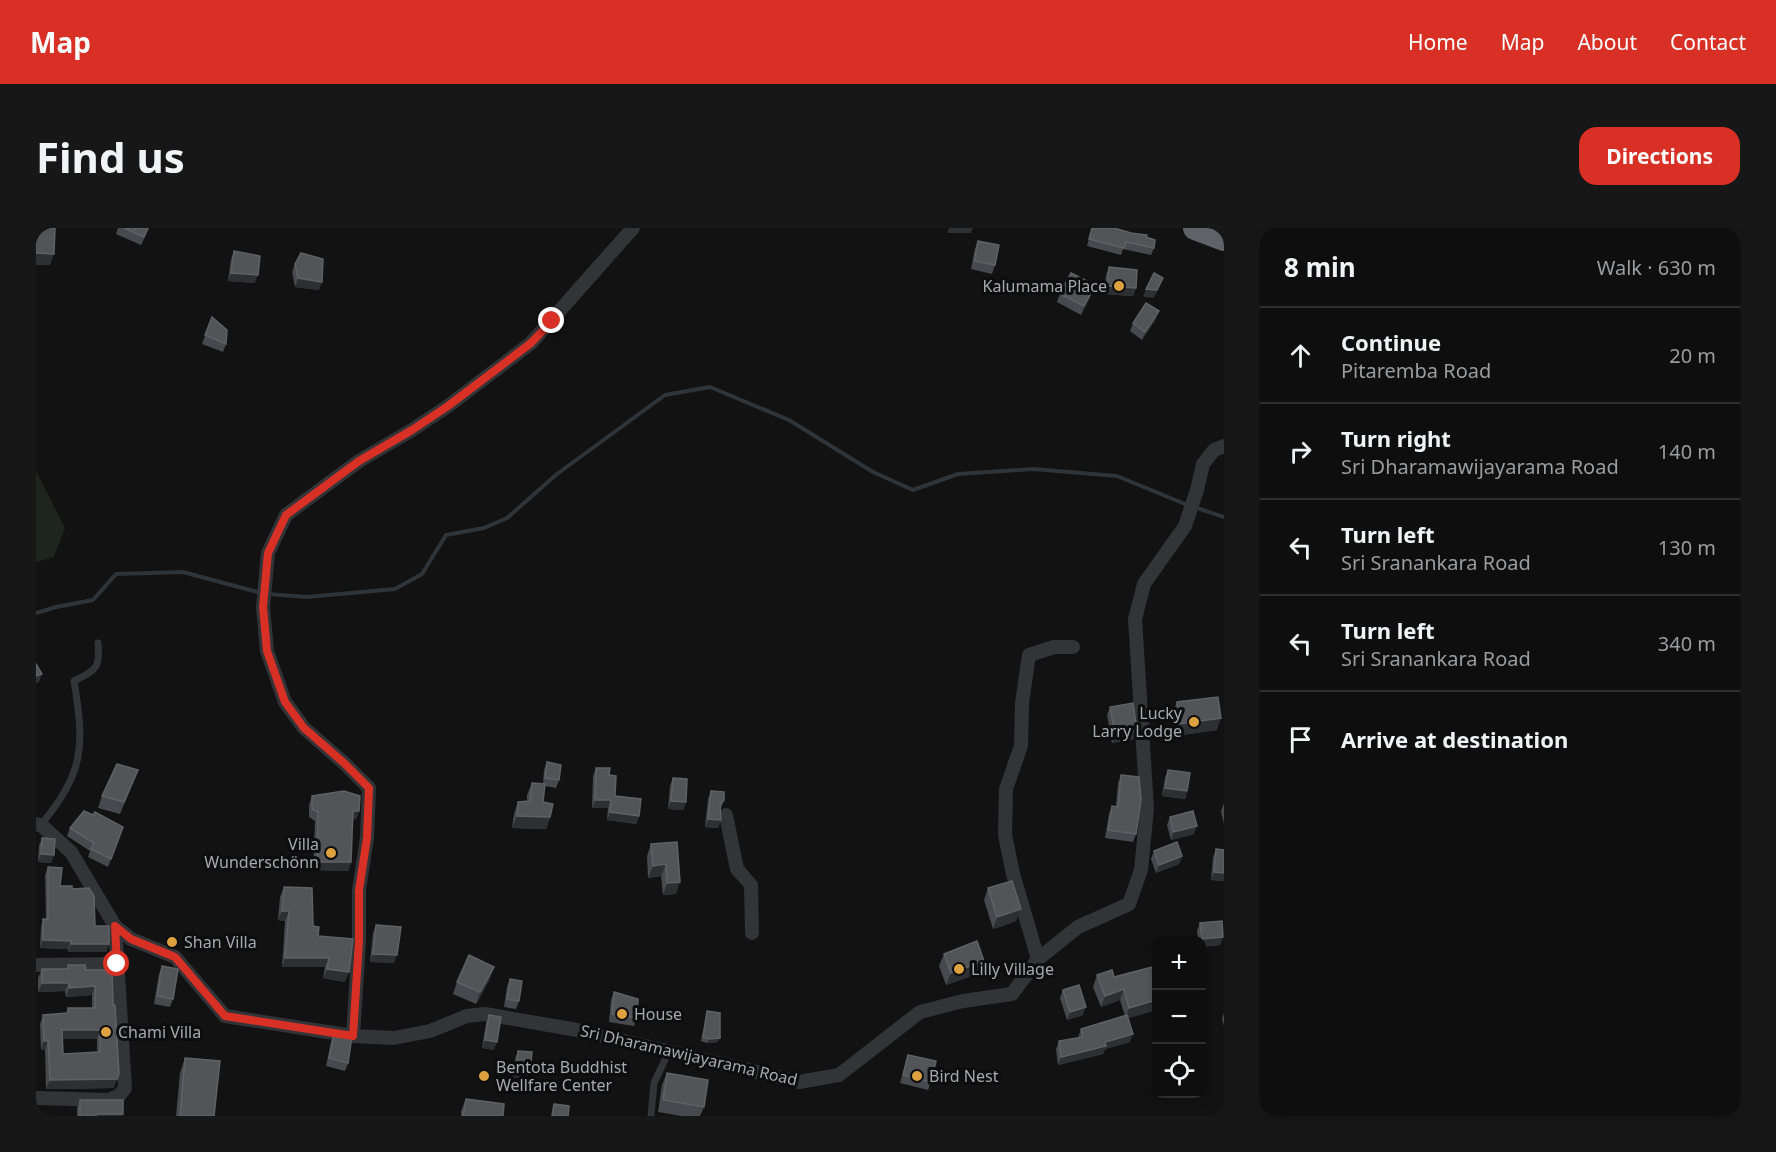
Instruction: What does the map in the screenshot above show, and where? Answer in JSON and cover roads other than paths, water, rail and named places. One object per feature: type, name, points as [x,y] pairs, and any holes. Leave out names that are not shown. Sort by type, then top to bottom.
[{"type":"highway","points":[[1195,228],[1224,239]]},
{"type":"street","points":[[353,1036],[359,941],[359,890],[367,838],[369,788],[304,728],[285,702],[267,651],[263,607],[268,553],[286,515],[359,461],[448,406],[531,343],[633,228]]},
{"type":"street","name":"Sri Dharamawijayarama Road","points":[[38,825],[71,852],[115,926],[131,939],[175,957],[225,1016],[353,1036],[394,1038],[430,1031],[467,1016],[485,1014],[577,1030],[799,1082],[838,1075],[920,1012],[963,1001],[1012,994],[1038,959],[1078,927],[1129,904],[1141,870],[1147,808],[1135,619],[1144,584],[1185,526],[1203,464],[1214,450],[1224,446]]},
{"type":"street","points":[[1038,959],[1013,873],[1005,835],[1006,789],[1021,746],[1022,703],[1029,655],[1054,647],[1073,648]]},
{"type":"street","points":[[726,815],[737,869],[751,885],[752,933]]},
{"type":"street","points":[[36,1098],[108,1100],[119,1096],[125,1088],[115,926]]},
{"type":"street","points":[[36,965],[117,964]]},
{"type":"lane","points":[[38,825],[62,797],[73,777],[81,750],[75,681],[94,670],[99,660],[98,643]]},
{"type":"lane","points":[[651,1116],[654,1083],[669,1051]]},
{"type":"waterway","points":[[268,594],[307,597],[395,589],[422,574],[446,535],[484,528],[507,518],[557,474],[665,395],[710,387],[789,420],[873,472],[913,490],[958,474],[1033,469],[1117,476],[1185,504],[1224,517]]},
{"type":"waterway","points":[[36,613],[93,600],[116,574],[183,572],[261,593]]},
{"type":"place","name":"Kalumama Place","points":[[1119,286]]},
{"type":"place","name":"Lucky Larry Lodge","points":[[1194,722]]},
{"type":"place","name":"Villa Wunderschönn","points":[[331,853]]},
{"type":"place","name":"Shan Villa","points":[[172,942]]},
{"type":"place","name":"Lilly Village","points":[[959,969]]},
{"type":"place","name":"House","points":[[622,1014]]},
{"type":"place","name":"Chami Villa","points":[[106,1032]]},
{"type":"place","name":"Bentota Buddhist Wellfare Center","points":[[484,1076]]},
{"type":"place","name":"Bird Nest","points":[[917,1076]]}]
